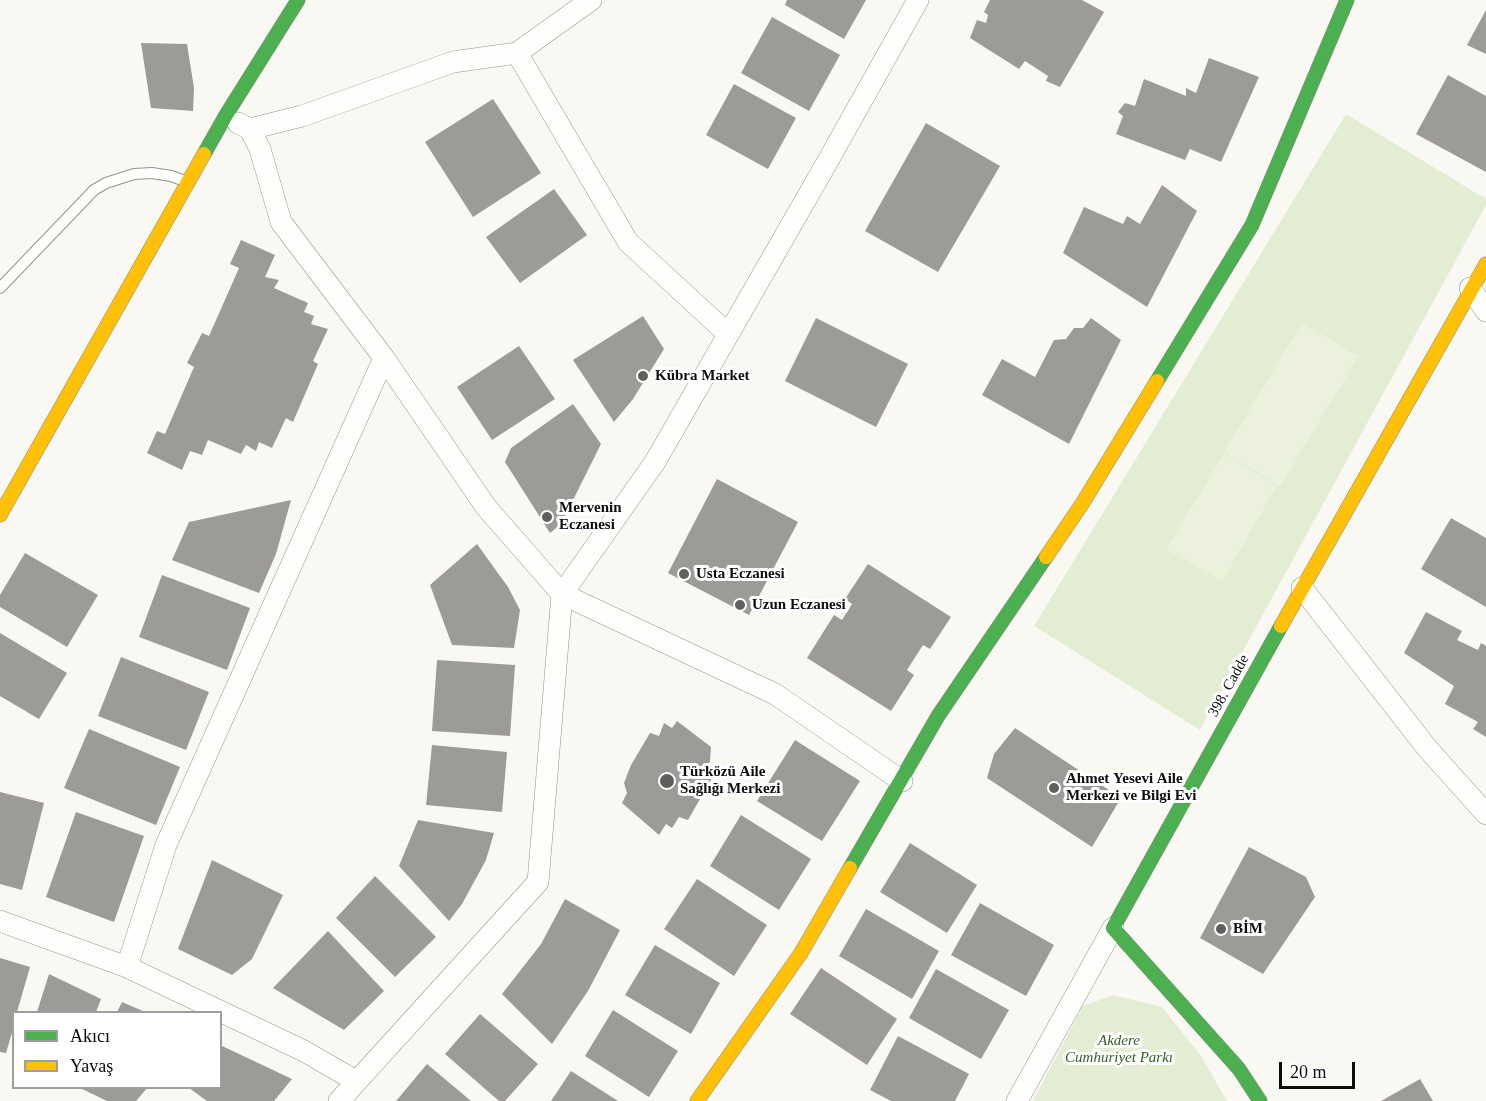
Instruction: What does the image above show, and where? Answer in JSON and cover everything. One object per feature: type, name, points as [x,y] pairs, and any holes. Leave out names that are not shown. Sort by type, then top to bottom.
[{"type":"street","points":[[0,515],[226,115],[298,0]]},
{"type":"street","points":[[250,129],[302,116],[453,62],[517,53],[591,0]]},
{"type":"street","points":[[339,1101],[538,882],[562,594],[654,462],[918,0]]},
{"type":"street","points":[[697,1101],[801,953],[938,716],[1082,504],[1252,225],[1347,0]]},
{"type":"street","points":[[517,53],[628,242],[728,334]]},
{"type":"street","points":[[226,115],[250,129],[260,149],[281,222],[384,358],[486,507],[562,594],[775,693],[902,781]]},
{"type":"street","name":"398. Cadde","points":[[1113,928],[1302,588],[1478,293],[1486,264]]},
{"type":"street","points":[[1478,293],[1486,311]]},
{"type":"street","points":[[127,967],[166,845],[384,358]]},
{"type":"street","points":[[1302,588],[1426,748],[1486,814]]},
{"type":"street","points":[[0,921],[127,967],[219,1011]]},
{"type":"street","points":[[1017,1101],[1113,928],[1239,1069],[1260,1101]]},
{"type":"street","points":[[222,1013],[304,1052],[357,1081]]},
{"type":"lane","points":[[0,288],[94,190],[106,183],[134,174],[152,173],[171,176],[188,183]]},
{"type":"green space","points":[[1346,114],[1486,199],[1486,205],[1200,730],[1034,626]]},
{"type":"green space","points":[[1302,323],[1359,356],[1280,486],[1224,452]]},
{"type":"green space","points":[[1224,454],[1277,486],[1222,581],[1166,549]]},
{"type":"green space","name":"Akdere Cumhuriyet Parkı","points":[[1113,995],[1162,1007],[1201,1056],[1227,1101],[1033,1101],[1083,1006]]},
{"type":"building","points":[[787,0],[866,0],[844,39],[785,5]]},
{"type":"building","points":[[990,0],[1082,0],[1104,12],[1060,87],[1046,81],[1048,76],[1025,61],[1019,69],[970,38],[977,20],[986,23],[988,15],[984,12]]},
{"type":"building","points":[[1486,10],[1486,54],[1467,45]]},
{"type":"building","points":[[772,17],[840,55],[809,111],[741,73]]},
{"type":"building","points":[[141,43],[187,44],[194,88],[193,111],[151,108]]},
{"type":"building","points":[[1209,58],[1259,77],[1221,162],[1190,149],[1185,160],[1116,134],[1123,116],[1118,112],[1125,103],[1135,106],[1144,79],[1186,96],[1186,88],[1196,93]]},
{"type":"building","points":[[1448,75],[1486,96],[1486,172],[1416,134]]},
{"type":"building","points":[[734,84],[796,118],[768,169],[706,135]]},
{"type":"building","points":[[493,99],[541,173],[473,217],[425,142]]},
{"type":"building","points":[[926,123],[1000,166],[938,272],[865,231]]},
{"type":"building","points":[[1162,185],[1197,211],[1147,307],[1063,253],[1084,207],[1123,224],[1127,216],[1140,224]]},
{"type":"building","points":[[554,189],[587,235],[520,283],[486,237]]},
{"type":"building","points":[[241,240],[275,255],[265,277],[279,280],[274,288],[308,303],[304,312],[314,316],[311,324],[328,329],[313,361],[318,364],[293,422],[286,418],[272,448],[259,442],[256,451],[246,445],[241,454],[208,440],[202,455],[190,451],[182,470],[147,453],[157,431],[165,434],[194,367],[187,363],[202,333],[209,336],[239,268],[230,264]]},
{"type":"building","points":[[643,316],[664,349],[633,399],[614,422],[573,360]]},
{"type":"building","points":[[816,318],[908,364],[876,427],[785,381]]},
{"type":"building","points":[[1091,318],[1121,340],[1069,444],[982,395],[1002,359],[1035,377],[1054,340],[1066,339],[1074,328],[1083,328]]},
{"type":"building","points":[[519,346],[555,399],[492,440],[457,387]]},
{"type":"building","points":[[573,404],[601,444],[561,524],[550,533],[505,462],[511,448]]},
{"type":"building","points":[[717,479],[798,522],[749,615],[668,573]]},
{"type":"building","points":[[291,500],[276,554],[259,593],[172,560],[189,522]]},
{"type":"building","points":[[1451,518],[1486,538],[1486,607],[1421,569]]},
{"type":"building","points":[[477,544],[508,587],[520,610],[514,648],[452,645],[430,585]]},
{"type":"building","points":[[25,553],[98,595],[67,647],[0,607],[0,595]]},
{"type":"building","points":[[868,564],[951,617],[930,649],[923,645],[907,670],[914,675],[891,711],[807,658],[834,615],[842,620],[852,604],[845,599]]},
{"type":"building","points":[[162,575],[250,608],[227,670],[139,637]]},
{"type":"building","points":[[1426,612],[1462,631],[1457,640],[1478,650],[1481,643],[1486,646],[1486,737],[1473,729],[1478,722],[1445,704],[1454,686],[1404,653]]},
{"type":"building","points":[[0,633],[67,673],[39,719],[0,696]]},
{"type":"building","points":[[121,657],[209,692],[186,750],[98,716]]},
{"type":"building","points":[[437,660],[515,665],[510,736],[432,731]]},
{"type":"building","name":"Türközü Aile Sağlığı Merkezi","points":[[677,721],[711,747],[710,761],[703,773],[712,778],[688,820],[679,817],[672,828],[666,824],[659,835],[622,803],[627,793],[624,783],[631,765],[650,733],[659,736],[664,723],[672,728]]},
{"type":"building","name":"Ahmet Yesevi Aile Merkezi ve Bilgi Evi","points":[[1015,728],[1121,798],[1092,847],[987,778],[994,754]]},
{"type":"building","points":[[89,729],[180,767],[156,825],[64,788]]},
{"type":"building","points":[[795,740],[860,781],[822,841],[757,801]]},
{"type":"building","points":[[432,745],[507,752],[502,812],[426,805]]},
{"type":"building","points":[[0,792],[44,803],[22,890],[0,884]]},
{"type":"building","points":[[76,812],[144,836],[114,922],[46,897]]},
{"type":"building","points":[[741,815],[811,859],[779,910],[710,866]]},
{"type":"building","points":[[418,820],[494,833],[486,860],[462,904],[449,921],[399,866]]},
{"type":"building","points":[[910,843],[977,885],[947,933],[880,892]]},
{"type":"building","points":[[1249,847],[1306,877],[1315,897],[1263,974],[1200,938]]},
{"type":"building","points":[[212,860],[283,895],[252,959],[232,975],[178,949]]},
{"type":"building","points":[[375,876],[436,937],[395,977],[336,918]]},
{"type":"building","points":[[697,879],[767,925],[734,976],[664,929]]},
{"type":"building","points":[[565,899],[620,930],[588,991],[552,1044],[502,994],[541,944]]},
{"type":"building","points":[[980,903],[1054,945],[1026,996],[951,955]]},
{"type":"building","points":[[866,909],[939,951],[912,999],[839,956]]},
{"type":"building","points":[[328,931],[384,991],[344,1030],[273,988]]},
{"type":"building","points":[[655,945],[720,983],[691,1034],[625,995]]},
{"type":"building","points":[[0,958],[30,967],[17,1011],[12,1011],[12,1033],[6,1053],[0,1052]]},
{"type":"building","points":[[821,968],[897,1019],[867,1065],[790,1014]]},
{"type":"building","points":[[936,969],[1009,1010],[981,1059],[909,1018]]},
{"type":"building","points":[[49,974],[101,999],[96,1011],[37,1011]]},
{"type":"building","points":[[122,1002],[143,1011],[118,1011]]},
{"type":"building","points":[[613,1010],[678,1051],[649,1097],[585,1056]]},
{"type":"building","points":[[480,1014],[538,1064],[505,1101],[499,1101],[445,1054]]},
{"type":"building","points":[[898,1036],[969,1074],[955,1101],[891,1101],[870,1090]]},
{"type":"building","points":[[222,1046],[292,1079],[274,1101],[207,1101],[190,1089],[222,1089]]},
{"type":"building","points":[[427,1064],[471,1101],[396,1101]]},
{"type":"building","points":[[571,1071],[618,1101],[551,1101]]},
{"type":"building","points":[[1420,1079],[1433,1101],[1381,1101]]},
{"type":"building","points":[[82,1089],[146,1089],[136,1101],[107,1101]]},
{"type":"traffic: fast","points":[[204,154],[298,0]]},
{"type":"traffic: fast","points":[[1157,381],[1252,225],[1347,0]]},
{"type":"traffic: fast","points":[[850,868],[938,716],[1046,557]]},
{"type":"traffic: fast","points":[[1260,1101],[1239,1069],[1113,928],[1281,626]]},
{"type":"traffic: slow","points":[[0,515],[204,154]]},
{"type":"traffic: slow","points":[[1281,626],[1486,264]]},
{"type":"traffic: slow","points":[[1046,557],[1082,504],[1157,381]]},
{"type":"traffic: slow","points":[[697,1101],[801,953],[850,868]]},
{"type":"place","name":"Kübra Market","points":[[643,376]]},
{"type":"place","name":"Mervenin Eczanesi","points":[[547,517]]},
{"type":"place","name":"Usta Eczanesi","points":[[684,574]]},
{"type":"place","name":"Uzun Eczanesi","points":[[740,605]]},
{"type":"place","name":"Türközü Aile Sağlığı Merkezi","points":[[667,781]]},
{"type":"place","name":"Ahmet Yesevi Aile Merkezi ve Bilgi Evi","points":[[1054,788]]},
{"type":"place","name":"BİM","points":[[1221,929]]}]
